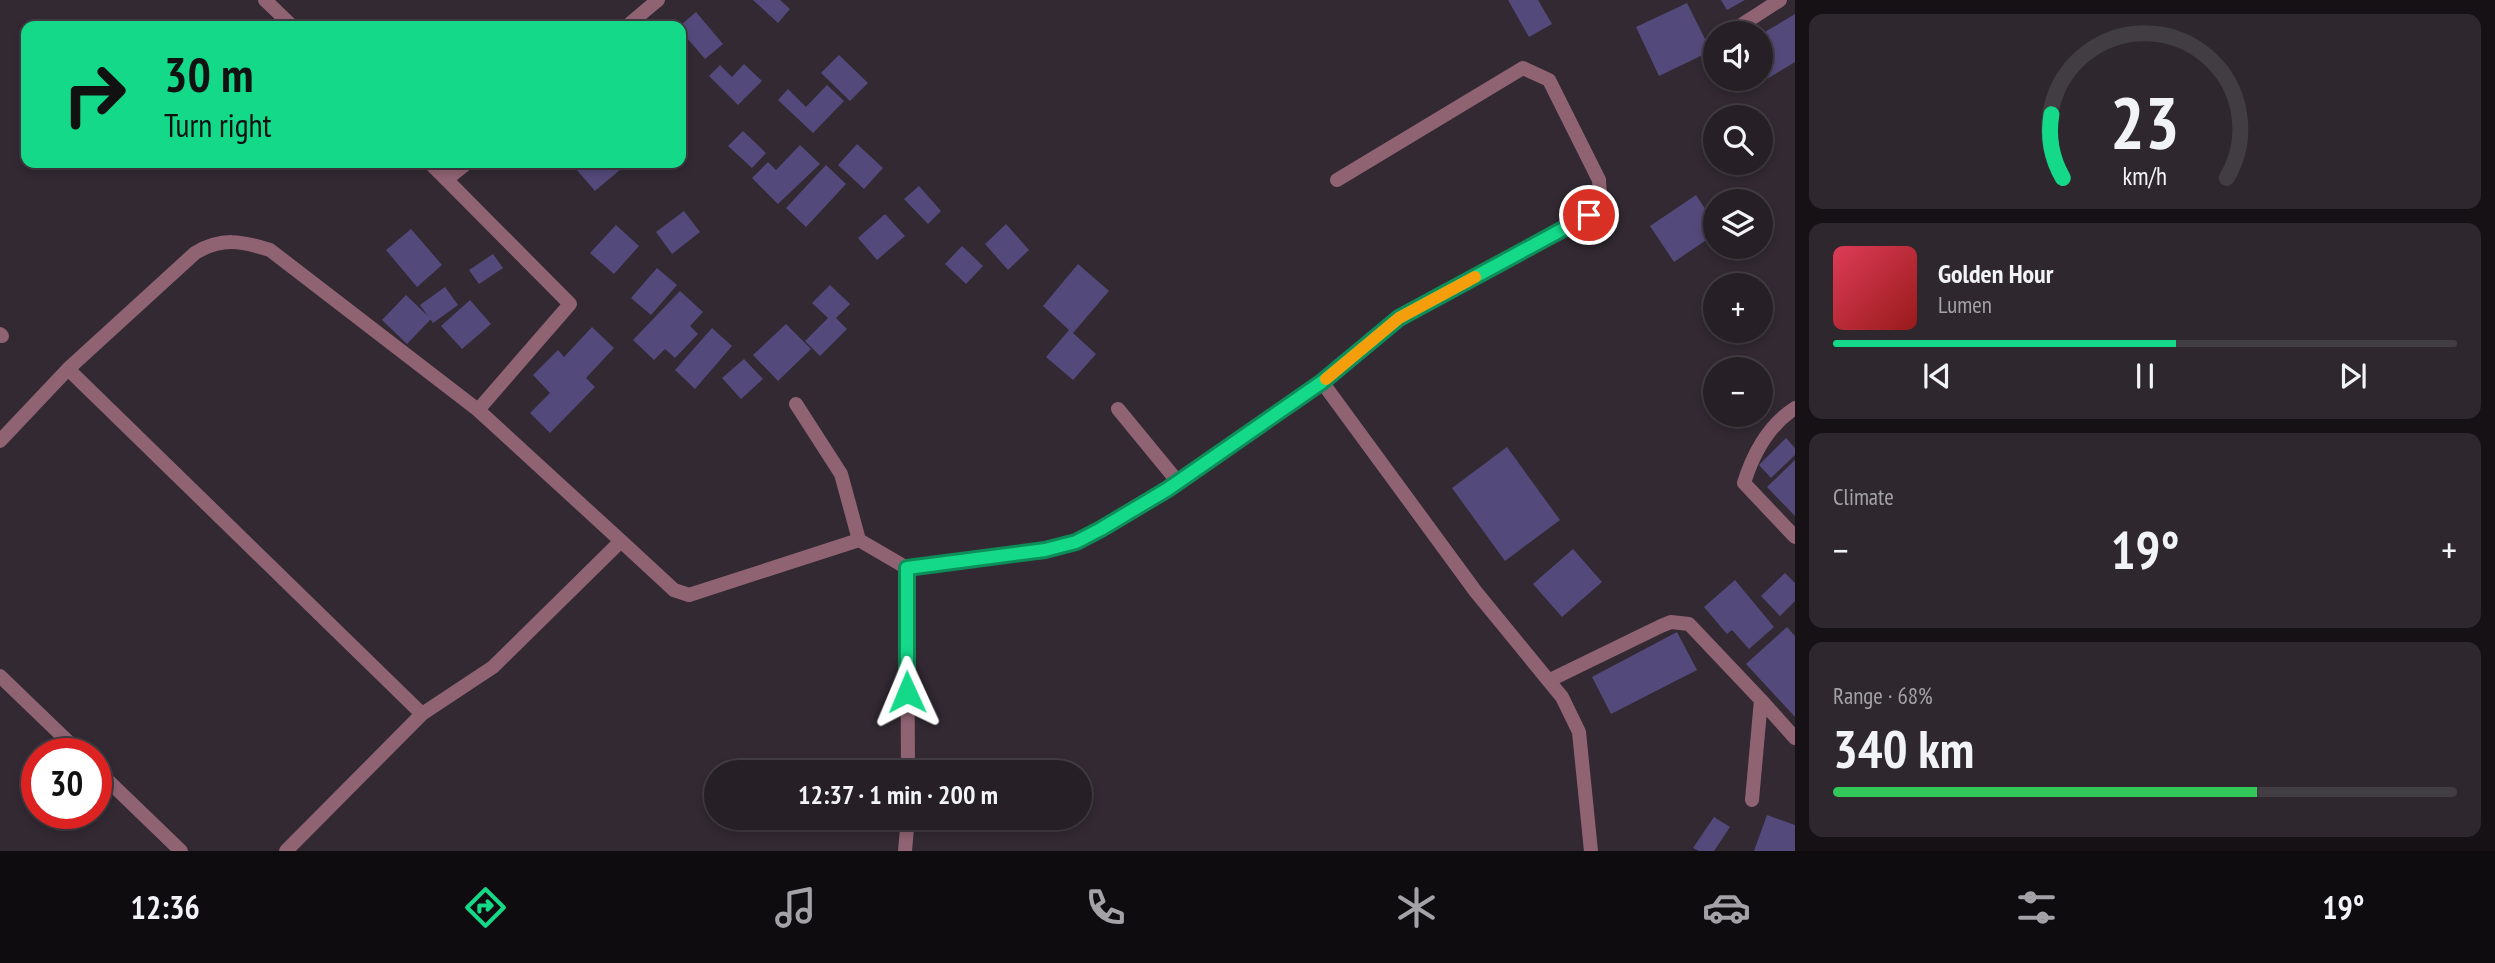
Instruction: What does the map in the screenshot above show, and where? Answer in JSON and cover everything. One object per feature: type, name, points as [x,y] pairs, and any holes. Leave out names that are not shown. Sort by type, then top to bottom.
[{"type":"street","points":[[265,0],[287,21]]},
{"type":"street","points":[[633,21],[658,0]]},
{"type":"street","points":[[1748,21],[1780,0]]},
{"type":"street","points":[[796,404],[841,474],[859,540],[907,568],[1045,550],[1076,542],[1178,482],[1322,382],[1399,318],[1589,215],[1600,196],[1599,180],[1549,80],[1523,68],[1337,180]]},
{"type":"street","points":[[435,168],[570,304],[478,410]]},
{"type":"street","points":[[447,179],[461,168]]},
{"type":"street","points":[[0,441],[68,369],[195,253],[212,243],[230,240],[270,250],[478,410],[674,590],[689,595],[859,540]]},
{"type":"street","points":[[68,369],[422,714]]},
{"type":"street","points":[[1322,382],[1476,592],[1562,697],[1578,732],[1591,851]]},
{"type":"street","points":[[1795,408],[1770,432],[1756,451],[1744,482],[1795,537]]},
{"type":"street","points":[[1118,409],[1178,482]]},
{"type":"street","points":[[286,851],[422,714],[493,667],[621,541]]},
{"type":"street","points":[[907,568],[908,760]]},
{"type":"street","points":[[1550,680],[1661,626],[1681,621],[1689,624],[1795,738]]},
{"type":"street","points":[[0,676],[64,738]]},
{"type":"street","points":[[1752,800],[1761,700]]},
{"type":"street","points":[[112,784],[181,851]]},
{"type":"street","points":[[905,851],[907,830]]},
{"type":"building","points":[[753,0],[780,0],[790,9],[778,23]]},
{"type":"building","points":[[1508,0],[1538,0],[1552,24],[1529,37]]},
{"type":"building","points":[[1721,0],[1745,0],[1727,10]]},
{"type":"building","points":[[1687,3],[1703,35],[1703,55],[1659,76],[1636,27]]},
{"type":"building","points":[[696,12],[723,44],[705,59],[686,37],[686,21]]},
{"type":"building","points":[[1795,14],[1795,62],[1773,75],[1773,27]]},
{"type":"building","points":[[839,55],[868,83],[850,101],[821,73]]},
{"type":"building","points":[[744,64],[762,81],[738,105],[709,76],[720,65],[732,77]]},
{"type":"building","points":[[827,85],[844,101],[813,133],[778,100],[788,89],[806,107]]},
{"type":"building","points":[[743,131],[766,153],[752,168],[728,146]]},
{"type":"building","points":[[857,144],[883,168],[864,189],[838,165]]},
{"type":"building","points":[[800,145],[820,164],[778,204],[752,178],[768,162],[776,170]]},
{"type":"building","points":[[826,165],[846,184],[806,227],[786,208]]},
{"type":"building","points":[[577,168],[622,168],[595,191]]},
{"type":"building","points":[[919,186],[941,211],[928,224],[904,199]]},
{"type":"building","points":[[1696,195],[1703,206],[1703,242],[1674,262],[1650,226]]},
{"type":"building","points":[[684,211],[700,232],[672,254],[656,232]]},
{"type":"building","points":[[885,214],[905,236],[877,260],[858,238]]},
{"type":"building","points":[[1006,224],[1029,250],[1008,270],[985,244]]},
{"type":"building","points":[[616,225],[639,246],[614,274],[590,253]]},
{"type":"building","points":[[411,229],[442,265],[417,287],[386,250]]},
{"type":"building","points":[[962,246],[983,266],[966,284],[945,264]]},
{"type":"building","points":[[493,254],[503,268],[479,284],[469,270]]},
{"type":"building","points":[[1078,264],[1109,291],[1073,333],[1096,354],[1073,380],[1046,357],[1069,330],[1043,306]]},
{"type":"building","points":[[657,268],[677,285],[651,315],[631,298]]},
{"type":"building","points":[[830,285],[850,304],[836,318],[847,329],[820,356],[805,341],[828,318],[812,303]]},
{"type":"building","points":[[445,287],[458,305],[433,323],[420,305]]},
{"type":"building","points":[[680,291],[703,312],[690,326],[698,334],[675,358],[665,349],[654,360],[633,340]]},
{"type":"building","points":[[406,295],[431,319],[407,344],[382,320]]},
{"type":"building","points":[[470,300],[491,324],[462,349],[441,326]]},
{"type":"building","points":[[786,324],[811,349],[778,381],[753,355]]},
{"type":"building","points":[[592,327],[614,348],[586,378],[595,387],[550,433],[530,413],[550,393],[533,375],[558,350],[564,357]]},
{"type":"building","points":[[712,328],[732,346],[695,389],[675,370]]},
{"type":"building","points":[[744,359],[763,379],[741,399],[722,378]]},
{"type":"building","points":[[1786,438],[1795,448],[1795,455],[1771,478],[1759,465]]},
{"type":"building","points":[[1507,447],[1560,520],[1505,561],[1452,488]]},
{"type":"building","points":[[1795,460],[1795,516],[1767,487]]},
{"type":"building","points":[[1573,549],[1602,582],[1562,617],[1533,584]]},
{"type":"building","points":[[1785,573],[1795,583],[1795,601],[1780,616],[1761,596]]},
{"type":"building","points":[[1735,580],[1774,627],[1749,649],[1732,630],[1727,634],[1704,607]]},
{"type":"building","points":[[1787,627],[1795,636],[1795,717],[1746,664]]},
{"type":"building","points":[[1677,632],[1697,670],[1611,714],[1592,677]]},
{"type":"building","points":[[1767,815],[1795,825],[1795,851],[1754,851]]},
{"type":"building","points":[[1714,817],[1730,827],[1714,851],[1699,851],[1693,848]]},
{"type":"slow traffic","points":[[1326,379],[1399,318],[1475,277]]},
{"type":"route","points":[[907,692],[907,568],[1045,550],[1076,542],[1168,489],[1322,382],[1399,318],[1589,215]]}]
